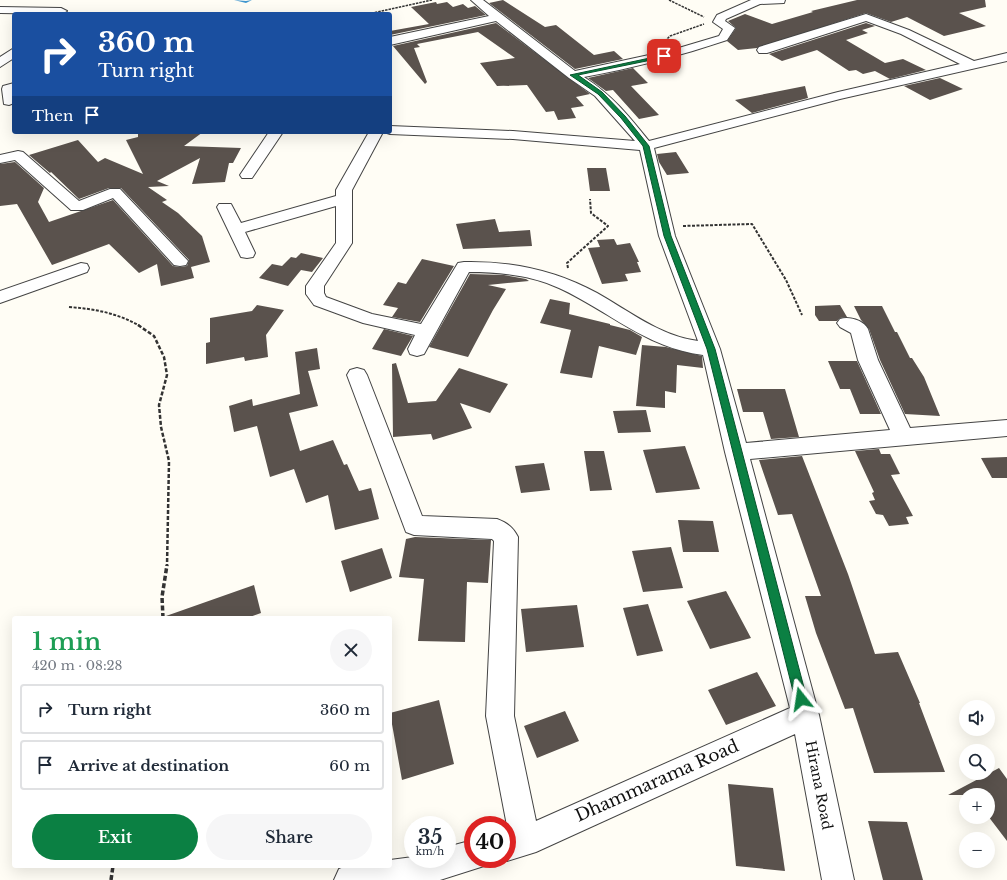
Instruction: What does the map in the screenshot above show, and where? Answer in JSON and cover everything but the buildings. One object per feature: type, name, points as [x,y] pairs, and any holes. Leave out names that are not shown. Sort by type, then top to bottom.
[{"type":"street","name":"Hirana Road","points":[[476,0],[573,75],[600,93],[623,117],[646,146],[665,227],[711,349],[736,452],[805,715],[838,880]]},
{"type":"street","points":[[573,75],[627,65],[676,53],[723,38],[729,28],[719,22],[721,17],[758,2],[780,1]]},
{"type":"street","points":[[61,12],[70,4]]},
{"type":"street","points":[[0,10],[40,12]]},
{"type":"street","points":[[392,42],[499,17]]},
{"type":"street","points":[[763,50],[866,17],[905,32],[972,65]]},
{"type":"street","points":[[0,63],[12,54]]},
{"type":"street","points":[[392,130],[513,135],[646,146],[831,98],[1007,57]]},
{"type":"street","points":[[8,101],[8,89],[12,88]]},
{"type":"street","points":[[247,175],[275,134]]},
{"type":"street","points":[[375,134],[344,190],[344,243],[315,286],[315,294],[320,301],[369,319],[426,331]]},
{"type":"street","points":[[0,159],[18,155],[77,207],[115,192],[180,261]]},
{"type":"street","points":[[235,230],[344,199]]},
{"type":"street","points":[[225,207],[247,252]]},
{"type":"street","points":[[417,349],[464,267],[484,266],[524,270],[573,288],[667,340],[688,347],[711,349]]},
{"type":"street","points":[[0,298],[81,268]]},
{"type":"street","points":[[846,324],[859,329],[868,360],[904,437]]},
{"type":"street","points":[[357,375],[414,526],[497,529],[506,537],[500,716],[513,816]]},
{"type":"street","points":[[736,452],[1007,428]]},
{"type":"street","name":"Dhammarama Road","points":[[516,843],[805,715]]},
{"type":"street","points":[[350,880],[411,873],[464,858]]},
{"type":"path","points":[[377,12],[432,0]]},
{"type":"path","points":[[669,0],[707,18]]},
{"type":"path","points":[[676,53],[664,42],[670,36],[706,24]]},
{"type":"path","points":[[573,288],[567,263],[608,226],[591,213],[590,199]]},
{"type":"path","points":[[665,227],[752,224],[786,280],[802,315]]},
{"type":"path","points":[[69,307],[94,309],[124,317],[154,336],[164,357],[167,375],[159,405],[161,427],[169,461],[167,567],[162,597],[163,616]]},
{"type":"path","points":[[111,880],[113,868]]},
{"type":"waterway","points":[[236,0],[246,2],[250,0]]},
{"type":"route","points":[[664,56],[627,65],[573,75],[600,93],[623,117],[646,146],[667,236],[711,349],[736,452],[801,699]]}]
